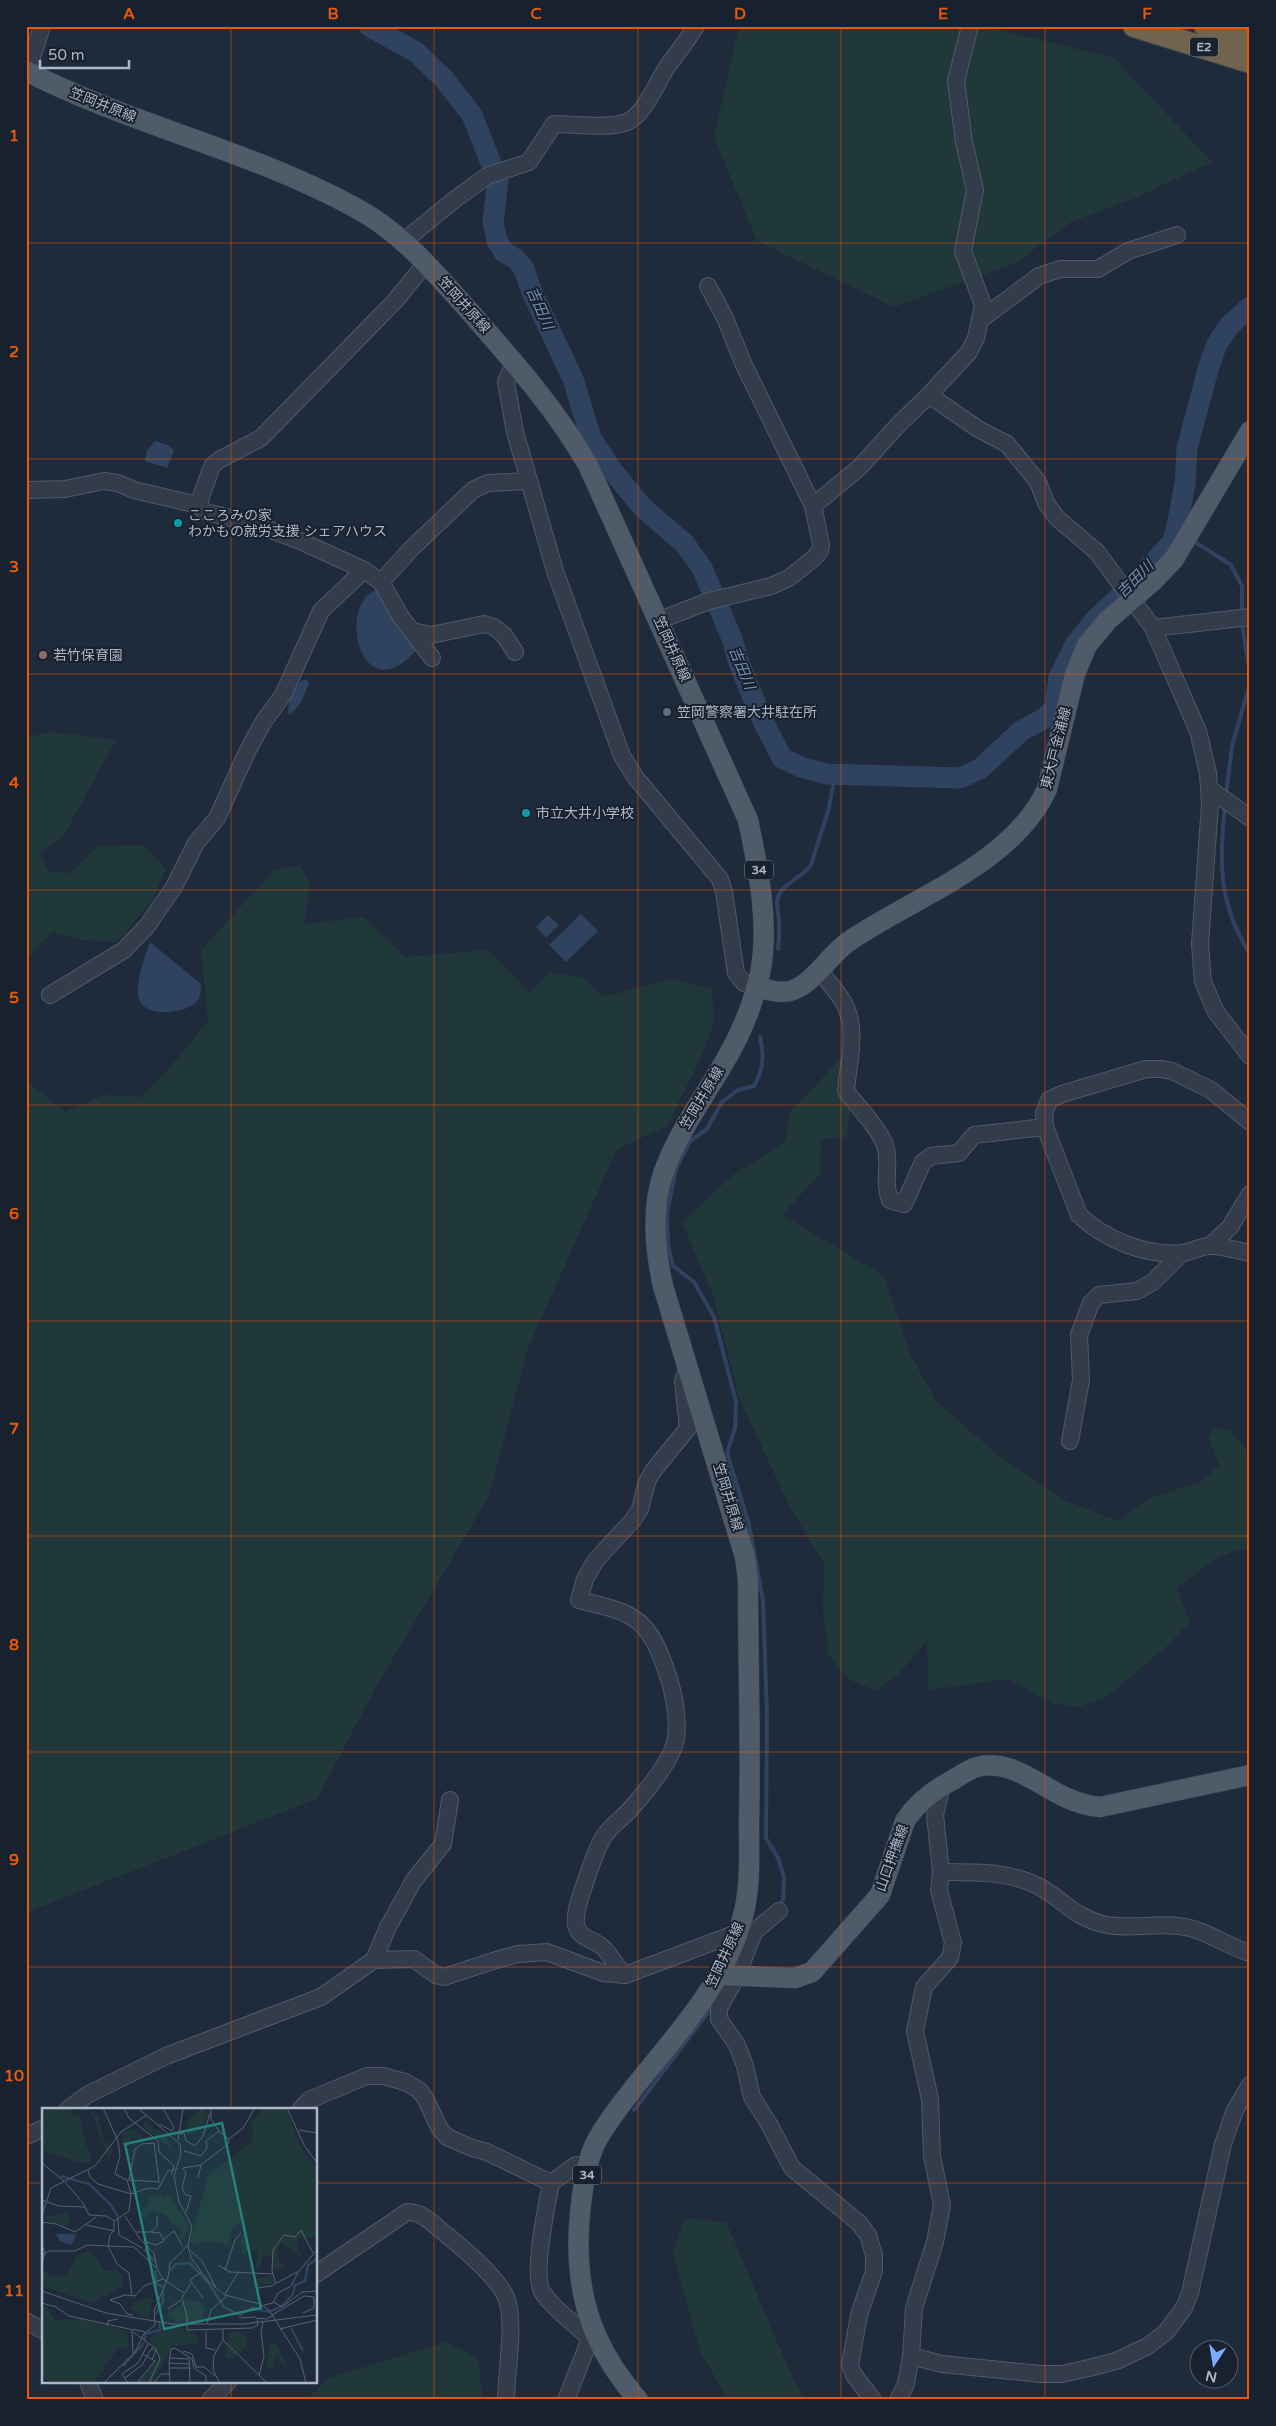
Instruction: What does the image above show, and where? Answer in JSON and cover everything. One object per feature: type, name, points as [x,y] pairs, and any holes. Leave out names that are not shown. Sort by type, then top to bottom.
[{"type":"highway","name":"E2","points":[[1134,26],[1250,62]]},
{"type":"highway","name":"E2","points":[[1205,26],[1250,41]]},
{"type":"main road","name":"笠岡井原線","points":[[26,70],[74,93],[310,186],[355,207],[404,241],[426,263],[518,366],[570,432],[588,465],[660,620],[748,820],[760,875],[762,960],[756,987],[746,1020],[680,1136],[663,1175],[658,1197],[656,1221],[658,1264],[687,1368],[740,1533],[748,1578],[750,1797],[746,1899],[728,1976],[702,2002],[622,2104],[596,2141],[588,2166],[578,2231],[580,2283],[592,2338],[638,2400]]},
{"type":"main road","name":"東大戸金浦線","points":[[756,987],[783,992],[790,991],[819,970],[850,941],[967,871],[1021,829],[1040,804],[1053,769],[1070,690],[1081,659],[1097,632],[1126,593],[1166,569],[1188,537],[1250,432]]},
{"type":"main road","name":"山口押撫線","points":[[728,1976],[795,1978],[812,1972],[847,1930],[880,1895],[905,1821],[911,1811],[942,1786],[975,1768],[1003,1768],[1017,1771],[1066,1798],[1086,1805],[1100,1807],[1250,1775]]},
{"type":"street","points":[[26,70],[30,64],[42,26]]},
{"type":"street","points":[[404,241],[487,176],[504,172],[529,162],[554,124],[610,125],[627,122],[636,115],[696,26]]},
{"type":"street","points":[[813,506],[860,467],[969,352],[980,320],[983,305],[963,251],[975,190],[964,142],[956,81],[970,26]]},
{"type":"street","points":[[980,320],[1039,276],[1060,269],[1098,269],[1128,251],[1177,235]]},
{"type":"street","points":[[198,505],[212,466],[219,460],[261,438],[395,301],[426,263]]},
{"type":"street","points":[[660,620],[714,599],[771,586],[790,578],[820,551],[821,544],[813,506],[743,363],[725,318],[708,286]]},
{"type":"street","points":[[518,366],[510,373],[506,382],[513,426],[555,571],[628,767],[720,879],[724,892],[736,973],[744,983],[756,987]]},
{"type":"street","points":[[929,395],[978,429],[1007,444],[1038,482],[1046,503],[1058,518],[1097,552],[1152,628],[1198,732],[1205,757],[1220,796],[1200,968],[1203,982],[1216,1012],[1250,1056]]},
{"type":"street","points":[[26,490],[65,489],[104,481],[118,483],[134,490],[198,505],[206,512],[255,524],[298,540],[364,570],[381,582],[401,618],[432,658]]},
{"type":"street","points":[[381,582],[411,549],[473,490],[488,484],[529,481]]},
{"type":"street","points":[[50,995],[124,950],[147,926],[174,888],[196,843],[218,818],[248,750],[264,721],[282,695],[321,611],[364,570]]},
{"type":"street","points":[[1152,628],[1245,617]]},
{"type":"street","points":[[412,631],[431,635],[484,624],[494,627],[504,635],[515,652]]},
{"type":"street","points":[[1220,796],[1250,818]]},
{"type":"street","points":[[819,970],[845,1004],[849,1015],[852,1032],[846,1091],[884,1140],[887,1151],[886,1188],[890,1200],[904,1204],[923,1162],[931,1156],[959,1153],[974,1135],[1045,1127]]},
{"type":"street","points":[[1250,1122],[1204,1087],[1172,1072],[1146,1069],[1049,1100],[1044,1114],[1045,1127],[1079,1215],[1089,1224],[1137,1248],[1182,1253],[1211,1245],[1250,1253]]},
{"type":"street","points":[[1211,1245],[1230,1227],[1250,1194]]},
{"type":"street","points":[[1070,1441],[1081,1380],[1079,1336],[1091,1303],[1099,1296],[1137,1291],[1153,1282],[1182,1253]]},
{"type":"street","points":[[625,1975],[616,1967],[602,1947],[580,1933],[577,1926],[577,1915],[583,1890],[602,1839],[634,1806],[670,1756],[676,1739],[676,1717],[670,1681],[660,1654],[642,1622],[614,1609],[579,1600],[585,1579],[596,1560],[634,1520],[640,1509],[652,1471],[688,1428],[683,1381],[687,1368]]},
{"type":"street","points":[[898,2400],[906,2384],[914,2308],[935,2242],[942,2205],[932,2156],[930,2099],[915,2031],[924,1987],[950,1958],[953,1943],[938,1890],[941,1872],[935,1815],[942,1786]]},
{"type":"street","points":[[70,2108],[87,2095],[166,2056],[321,1997],[374,1960],[388,1927],[414,1880],[443,1844],[450,1800]]},
{"type":"street","points":[[941,1872],[983,1872],[1024,1880],[1040,1887],[1080,1917],[1105,1925],[1126,1927],[1180,1926],[1204,1932],[1250,1953]]},
{"type":"street","points":[[779,1911],[754,1932],[728,1976],[718,2008],[719,2019],[737,2045],[745,2066],[752,2097],[769,2124],[792,2168],[859,2222],[868,2235],[874,2255],[874,2271],[859,2315],[850,2365],[854,2376],[873,2400]]},
{"type":"street","points":[[374,1960],[414,1959],[436,1975],[444,1977],[504,1958],[546,1952],[603,1972],[625,1975],[737,1933]]},
{"type":"street","points":[[302,2108],[309,2100],[367,2076],[383,2076],[405,2082],[419,2090],[440,2129],[447,2137],[465,2146],[488,2152],[552,2183]]},
{"type":"street","points":[[910,2356],[942,2364],[1062,2374],[1116,2361],[1148,2346],[1166,2332],[1184,2308],[1190,2293],[1223,2144],[1235,2110],[1250,2085]]},
{"type":"street","points":[[26,2136],[42,2129]]},
{"type":"street","points":[[566,2400],[592,2338],[554,2307],[542,2292],[539,2284],[541,2247],[552,2183],[576,2165],[588,2166]]},
{"type":"street","points":[[318,2273],[407,2212],[415,2212],[427,2219],[490,2276],[507,2298],[510,2344],[506,2400]]},
{"type":"street","points":[[26,2321],[42,2330]]},
{"type":"street","points":[[89,2384],[95,2400]]},
{"type":"street","points":[[210,2400],[226,2384]]},
{"type":"green space","points":[[739,26],[983,26],[1114,58],[1212,162],[1133,199],[1071,222],[1016,263],[894,307],[757,241],[714,137]]},
{"type":"green space","points":[[52,732],[116,740],[63,837],[40,852],[48,871],[71,873],[98,846],[143,845],[166,869],[152,901],[117,942],[82,940],[52,932],[26,959],[26,737]]},
{"type":"green space","points":[[300,865],[310,882],[304,924],[364,917],[405,957],[488,950],[530,993],[550,973],[581,977],[604,997],[670,979],[712,989],[714,1024],[700,1059],[667,1126],[617,1149],[528,1348],[489,1496],[375,1689],[317,1799],[33,1910],[26,1915],[26,1080],[64,1112],[104,1095],[141,1097],[161,1078],[208,1021],[201,950],[274,870]]},
{"type":"green space","points":[[850,1049],[856,1064],[847,1137],[821,1139],[820,1174],[782,1215],[883,1275],[911,1356],[937,1402],[998,1455],[1066,1501],[1118,1521],[1153,1497],[1203,1481],[1219,1465],[1208,1437],[1215,1428],[1230,1430],[1250,1454],[1250,1550],[1241,1549],[1222,1556],[1177,1588],[1190,1622],[1166,1647],[1107,1697],[1078,1707],[1054,1704],[1008,1679],[928,1690],[927,1640],[899,1674],[876,1691],[848,1679],[829,1656],[823,1610],[824,1564],[789,1505],[739,1398],[714,1298],[682,1222],[733,1175],[786,1141],[789,1113]]},
{"type":"green space","points":[[685,2218],[726,2222],[783,2356],[804,2400],[728,2400],[700,2351],[673,2254]]},
{"type":"green space","points":[[446,2342],[478,2358],[483,2400],[306,2400],[329,2378]]},
{"type":"water","points":[[155,441],[168,445],[174,450],[167,468],[145,461],[147,451]]},
{"type":"water","points":[[380,589],[417,649],[399,665],[384,670],[371,665],[363,654],[358,639],[357,622],[360,606],[369,594]]},
{"type":"water","points":[[306,679],[309,683],[304,696],[296,709],[289,715],[288,707],[293,693],[298,684]]},
{"type":"water","points":[[581,914],[598,931],[566,962],[549,945]]},
{"type":"water","points":[[548,915],[559,925],[546,938],[536,927]]},
{"type":"water","points":[[150,942],[201,984],[198,1000],[187,1008],[179,1011],[161,1012],[146,1008],[141,1003],[138,990],[139,982]]},
{"type":"waterway","name":"吉田川","points":[[369,26],[416,52],[444,79],[472,115],[498,181],[493,221],[497,241],[504,252],[516,259],[524,269],[531,290],[573,379],[591,438],[612,470],[642,507],[684,543],[702,568],[733,641],[738,660],[760,715],[782,758],[801,767],[826,774],[960,778],[980,769],[1021,731],[1045,718],[1055,708],[1059,677],[1075,645],[1095,620],[1172,543],[1185,484],[1187,448],[1209,366],[1217,344],[1229,326],[1250,307]]},
{"type":"waterway","points":[[1192,540],[1231,565],[1242,586],[1242,614]]},
{"type":"waterway","points":[[1242,623],[1250,675]]},
{"type":"waterway","points":[[1226,795],[1232,746],[1250,683]]},
{"type":"waterway","points":[[778,949],[778,895],[811,865],[829,808],[835,774]]},
{"type":"waterway","points":[[1225,805],[1222,864],[1226,900],[1239,936],[1250,954]]},
{"type":"waterway","points":[[760,1037],[762,1062],[760,1073],[754,1086],[738,1090],[722,1102],[707,1129],[690,1141],[676,1169],[667,1213],[668,1245],[673,1266],[694,1282],[714,1317],[736,1402],[735,1428],[727,1453],[749,1524],[763,1601],[767,1715],[766,1838],[778,1858],[784,1877],[783,1900],[778,1906]]},
{"type":"waterway","points":[[634,2110],[713,2006]]},
{"type":"place","name":"こころみの家 わかもの就労支援 シェアハウス","points":[[178,523]]},
{"type":"place","name":"若竹保育園","points":[[43,655]]},
{"type":"place","name":"笠岡警察署大井駐在所","points":[[667,712]]},
{"type":"place","name":"市立大井小学校","points":[[526,813]]}]
